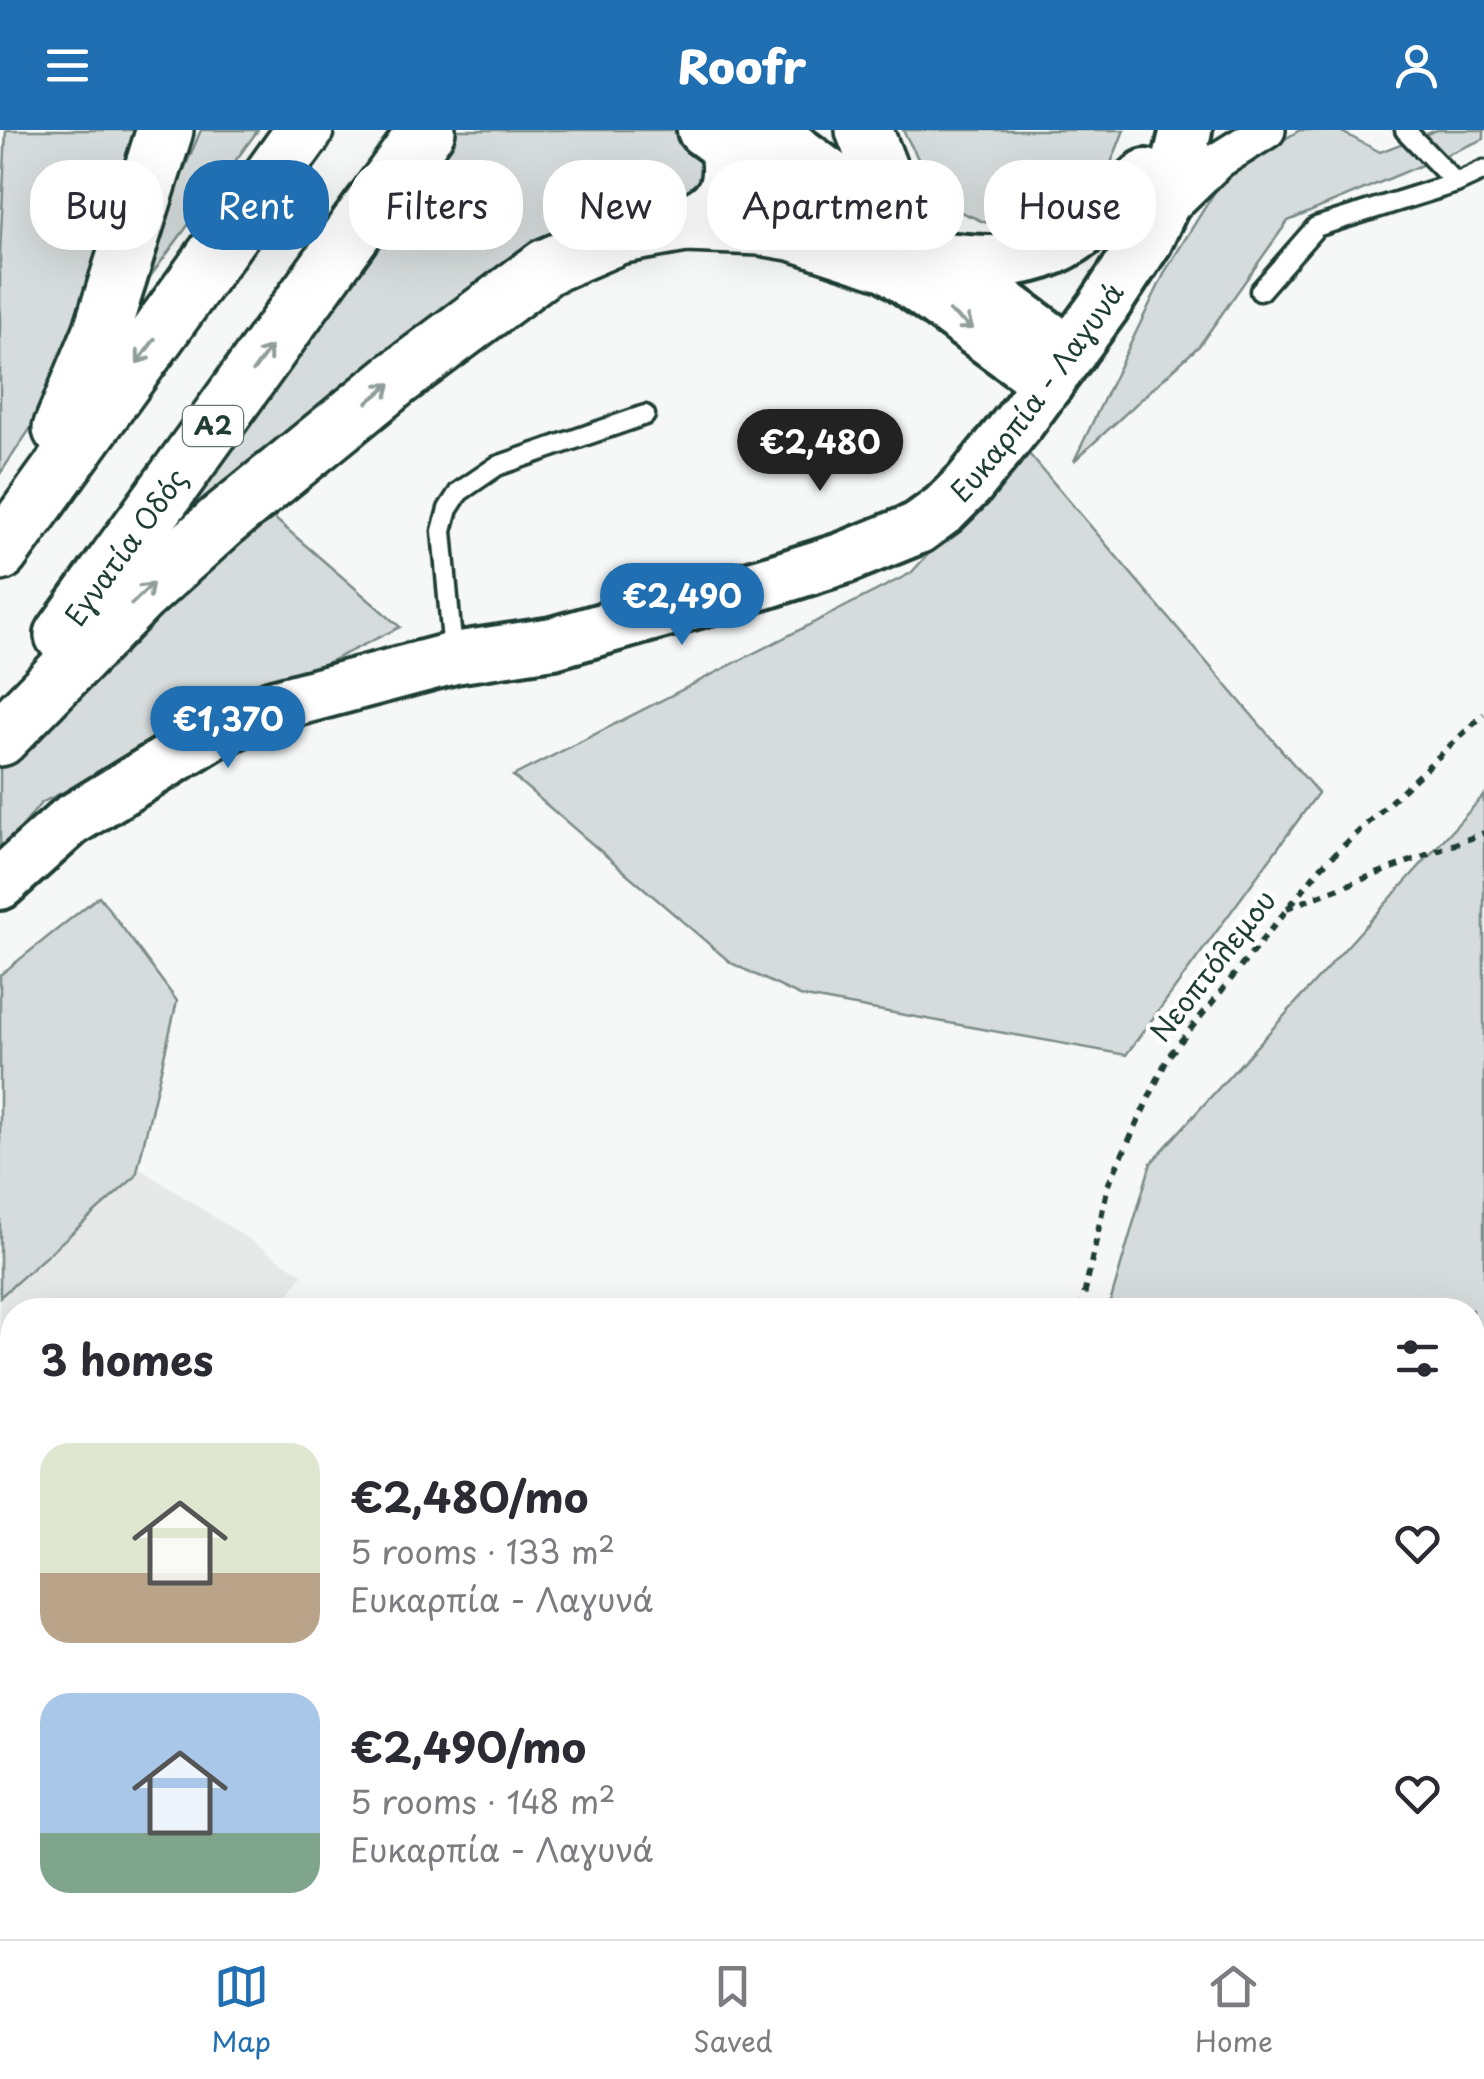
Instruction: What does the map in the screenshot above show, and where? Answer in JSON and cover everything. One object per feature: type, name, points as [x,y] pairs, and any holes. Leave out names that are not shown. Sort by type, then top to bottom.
[{"type":"highway","points":[[6,545],[79,392],[165,130]]},
{"type":"highway","points":[[6,545],[305,130]]},
{"type":"highway","name":"Εγνατία Οδός","points":[[0,722],[427,130]]},
{"type":"highway","points":[[687,224],[760,227],[834,243],[913,253],[864,130]]},
{"type":"highway","points":[[687,223],[716,208],[726,193],[731,134]]},
{"type":"highway","points":[[0,738],[140,595],[222,522],[490,307],[546,267],[585,250]]},
{"type":"street","name":"Ευκαρπία - Λαγυνά","points":[[1156,187],[1173,184],[1186,130]]},
{"type":"street","points":[[1156,184],[1219,160],[1267,130]]},
{"type":"street","points":[[731,134],[913,253],[1047,360]]},
{"type":"street","points":[[913,253],[975,262],[1011,262],[1051,250]]},
{"type":"street","name":"Ευκαρπία - Λαγυνά","points":[[0,884],[70,821],[212,734],[273,706],[454,658],[554,643],[765,583],[887,543],[918,528],[970,484],[1047,360],[1103,307],[1124,250]]},
{"type":"lane","points":[[1405,130],[1456,182]]},
{"type":"lane","points":[[1260,291],[1316,227],[1484,170]]},
{"type":"lane","points":[[454,658],[442,532],[448,508],[460,492],[497,466],[645,415]]},
{"type":"path","name":"Νεοπτόλεμου","points":[[1084,1298],[1108,1185],[1168,1057],[1322,866],[1484,714]]},
{"type":"path","points":[[1286,908],[1484,833]]},
{"type":"shaded area","points":[[6,130],[146,130],[138,160],[30,160],[30,250],[114,250],[89,341],[0,474],[0,253]]},
{"type":"shaded area","points":[[201,130],[258,130],[236,160],[188,160]]},
{"type":"shaded area","points":[[458,130],[684,130],[707,167],[707,188],[687,201],[687,160],[543,160],[543,250],[614,250],[151,558],[372,250],[523,250],[523,160],[436,160]]},
{"type":"shaded area","points":[[903,130],[1124,130],[1112,160],[984,160],[984,222],[964,214],[964,160],[919,160]]},
{"type":"shaded area","points":[[1300,130],[1338,130],[1380,152],[1437,130],[1484,130],[1484,139],[1288,221],[1199,346],[1074,461],[1166,270],[1225,175]]},
{"type":"shaded area","points":[[183,172],[183,232],[122,315],[150,250],[163,250],[163,219]]},
{"type":"shaded area","points":[[1024,448],[1318,793],[1126,1055],[800,996],[731,963],[513,776],[911,573]]},
{"type":"shaded area","points":[[266,511],[400,627],[41,803],[0,855],[0,769],[12,752]]},
{"type":"shaded area","points":[[1484,795],[1484,1298],[1112,1298],[1151,1163]]},
{"type":"shaded area","points":[[99,896],[177,1001],[136,1176],[0,1297],[0,975]]},
{"type":"shaded area","points":[[0,1078],[302,1274],[287,1298],[0,1298]]}]
